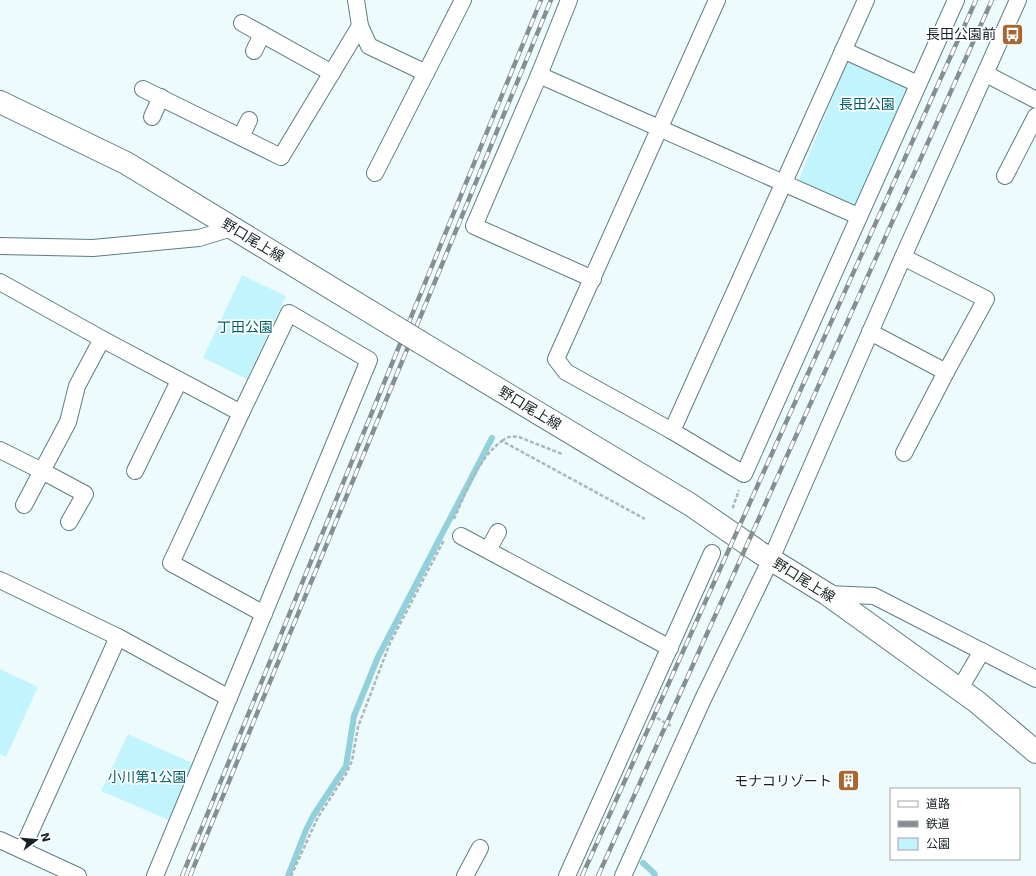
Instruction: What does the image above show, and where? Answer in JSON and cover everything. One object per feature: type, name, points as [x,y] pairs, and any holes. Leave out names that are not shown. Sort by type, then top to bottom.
[{"type":"main road","name":"野口尾上線","points":[[0,102],[126,163],[691,505],[771,559],[827,594],[976,702],[1036,752]]},
{"type":"street","points":[[356,0],[360,26],[369,46],[426,74]]},
{"type":"street","points":[[375,173],[463,0]]},
{"type":"street","points":[[569,0],[539,75],[474,226],[585,275]]},
{"type":"street","points":[[717,0],[660,129],[585,275],[556,359],[566,372],[672,431],[744,474],[858,216],[956,0]]},
{"type":"street","points":[[672,431],[866,0]]},
{"type":"street","points":[[623,876],[687,735],[771,559],[902,257],[986,74],[1018,0]]},
{"type":"street","points":[[242,23],[332,73]]},
{"type":"street","points":[[143,89],[281,157],[360,26]]},
{"type":"street","points":[[254,51],[262,34]]},
{"type":"street","points":[[843,50],[918,84]]},
{"type":"street","points":[[986,74],[1036,100]]},
{"type":"street","points":[[539,75],[858,216]]},
{"type":"street","points":[[152,117],[161,97]]},
{"type":"street","points":[[1005,176],[1036,116]]},
{"type":"street","points":[[241,137],[249,120]]},
{"type":"street","points":[[0,246],[93,248],[199,238],[232,228]]},
{"type":"street","points":[[902,257],[986,298],[904,453]]},
{"type":"street","points":[[0,282],[179,381],[241,413]]},
{"type":"street","points":[[155,876],[264,614],[368,360],[289,313],[171,563],[264,614]]},
{"type":"street","points":[[870,332],[946,372]]},
{"type":"street","points":[[24,505],[68,422],[77,386],[102,339]]},
{"type":"street","points":[[135,471],[179,381]]},
{"type":"street","points":[[0,450],[85,494],[69,522]]},
{"type":"street","points":[[488,550],[498,532]]},
{"type":"street","points":[[454,535],[488,550],[670,648]]},
{"type":"street","points":[[567,876],[712,553]]},
{"type":"street","points":[[2,585],[118,637],[229,698]]},
{"type":"street","points":[[827,594],[874,596],[1036,679]]},
{"type":"street","points":[[22,850],[118,637]]},
{"type":"street","points":[[959,690],[982,651]]},
{"type":"street","points":[[0,840],[78,876]]},
{"type":"street","points":[[469,875],[480,848]]},
{"type":"path","points":[[452,522],[477,472],[490,452],[507,437],[519,437],[568,457]]},
{"type":"path","points":[[502,441],[644,519]]},
{"type":"path","points":[[736,512],[733,506],[744,474]]},
{"type":"path","points":[[292,876],[318,817],[346,774],[352,761],[358,727],[390,644],[454,535]]},
{"type":"path","points":[[642,710],[687,735]]},
{"type":"green space","name":"長田公園","points":[[849,57],[913,86],[859,206],[850,206],[800,184],[799,179]]},
{"type":"green space","name":"丁田公園","points":[[242,275],[286,296],[247,379],[203,358]]},
{"type":"green space","points":[[0,669],[38,687],[6,757],[0,754]]},
{"type":"green space","name":"小川第1公園","points":[[128,734],[192,763],[169,820],[101,791]]},
{"type":"waterway","points":[[288,876],[313,816],[346,766],[354,716],[378,657],[492,438]]},
{"type":"waterway","points":[[643,863],[654,873],[655,876]]},
{"type":"railway","points":[[182,876],[541,0]]},
{"type":"railway","points":[[190,876],[551,0]]},
{"type":"railway","points":[[582,876],[976,0]]},
{"type":"railway","points":[[598,876],[992,0]]},
{"type":"place","name":"長田公園前","points":[[1012,34]]},
{"type":"place","name":"モナコリゾート","points":[[848,781]]}]
